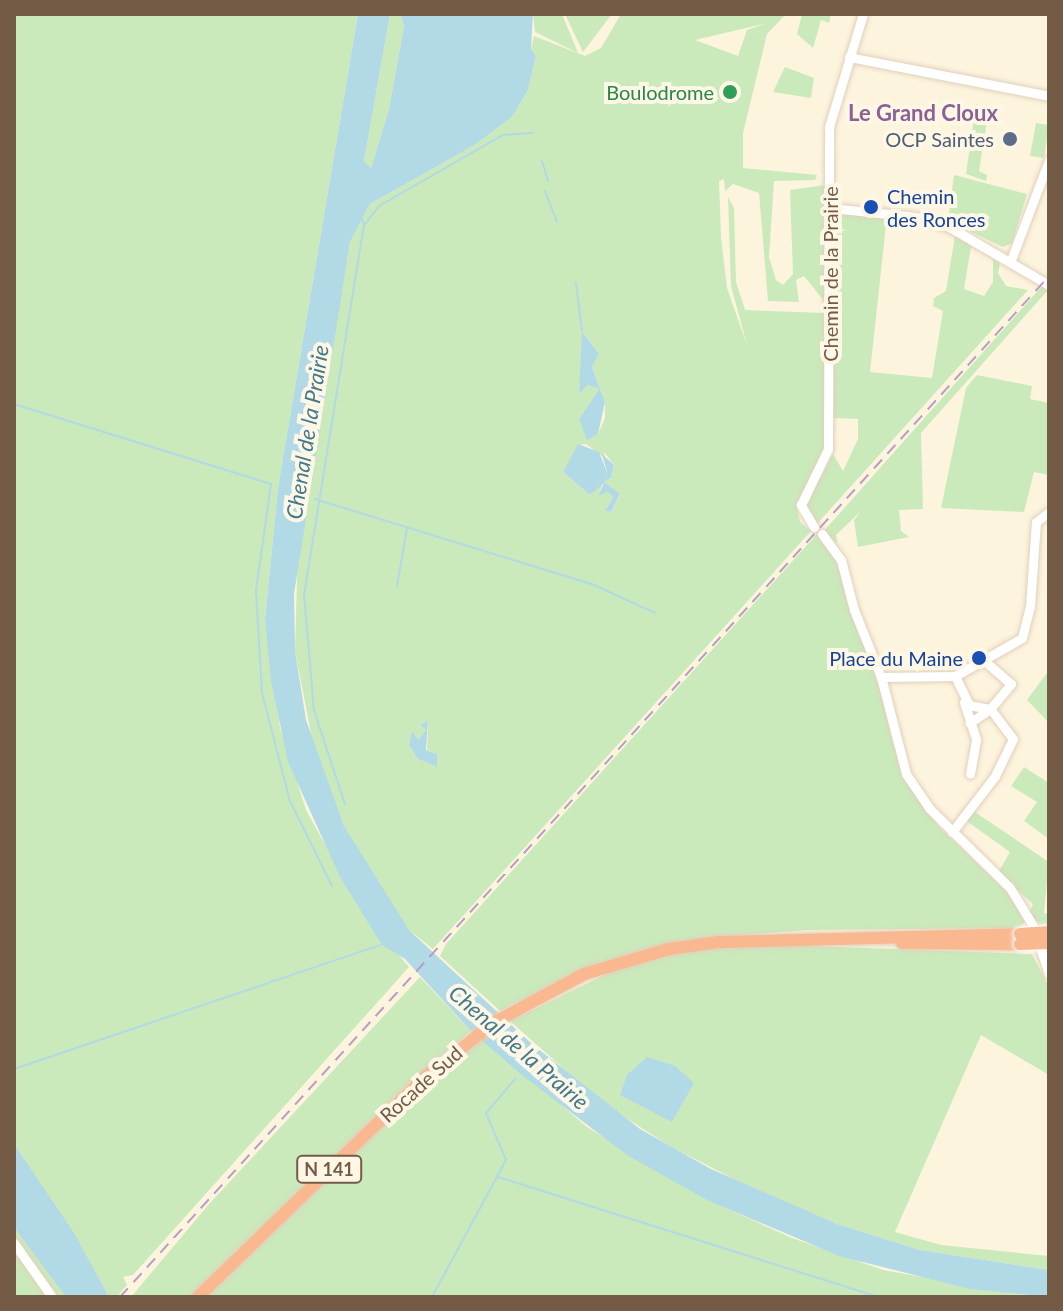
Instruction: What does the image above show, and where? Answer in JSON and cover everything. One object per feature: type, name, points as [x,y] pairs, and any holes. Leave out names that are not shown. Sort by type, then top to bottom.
[{"type":"highway","name":"N 141","points":[[1020,939],[1049,932]]},
{"type":"highway","name":"Rocade Sud","points":[[198,1297],[463,1045],[527,1002],[584,974],[655,953],[787,937],[1020,939]]},
{"type":"highway","name":"N 141","points":[[1020,939],[1049,943]]},
{"type":"street","name":"Chemin de la Prairie","points":[[863,14],[829,127],[828,449],[801,500],[818,531],[839,554],[854,610],[881,677],[907,776],[952,832],[1010,888],[1032,924],[1049,974]]},
{"type":"street","points":[[849,57],[1049,96]]},
{"type":"street","points":[[1011,260],[1049,160]]},
{"type":"street","points":[[831,208],[916,217],[951,228],[1011,260],[1049,285]]},
{"type":"street","points":[[881,677],[955,676],[1025,633],[1036,522],[1049,512]]},
{"type":"street","points":[[969,723],[990,709],[1011,684],[983,660]]},
{"type":"street","points":[[955,676],[976,740],[970,773]]},
{"type":"street","points":[[952,832],[995,776],[1013,739],[990,709],[974,708],[962,695]]},
{"type":"street","points":[[14,1243],[52,1297]]},
{"type":"green space","points":[[14,14],[358,14],[278,488],[265,619],[280,728],[306,810],[362,911],[409,967],[133,1275],[123,1277],[127,1285],[117,1297],[109,1297],[14,1144]]},
{"type":"green space","points":[[390,14],[400,14],[404,26],[389,109],[371,168],[364,161]]},
{"type":"green space","points":[[533,14],[562,14],[578,53],[535,32]]},
{"type":"green space","points":[[565,14],[612,14],[583,52]]},
{"type":"green space","points":[[621,14],[786,14],[767,34],[743,133],[743,168],[817,175],[815,180],[774,181],[769,257],[776,280],[783,285],[793,274],[790,190],[825,185],[824,301],[804,276],[796,280],[799,302],[768,301],[759,193],[733,184],[725,191],[724,179],[719,181],[721,237],[727,288],[747,345],[731,286],[728,197],[734,208],[736,282],[745,310],[826,313],[825,446],[796,504],[800,522],[811,531],[433,949],[409,930],[381,892],[344,826],[315,754],[295,651],[298,546],[350,242],[370,204],[473,146],[512,117],[528,90],[536,56],[531,49],[534,36],[585,56],[601,48]],"holes":[[[767,23],[747,30],[738,56],[695,40]],[[583,332],[599,354],[592,367],[605,402],[605,418],[598,434],[588,439],[579,419],[599,389],[588,385],[579,394]],[[586,444],[602,456],[609,476],[604,452],[614,465],[611,478],[604,482],[620,495],[611,512],[605,511],[613,497],[608,491],[598,496],[603,483],[590,495],[563,472],[578,445]],[[428,722],[427,750],[437,754],[437,767],[418,759],[409,745],[412,730],[418,740],[426,730],[420,723]]]},
{"type":"green space","points":[[802,14],[831,14],[829,23],[821,20],[813,48],[797,34]]},
{"type":"green space","points":[[785,67],[814,78],[811,98],[773,92]]},
{"type":"green space","points":[[976,104],[989,109],[979,171],[987,175],[986,181],[966,174]]},
{"type":"green space","points":[[1036,123],[1049,125],[1044,158],[1030,156]]},
{"type":"green space","points":[[954,175],[1027,194],[1012,243],[1003,247],[948,221]]},
{"type":"green space","points":[[839,211],[887,216],[870,372],[932,378],[943,311],[933,306],[934,298],[946,291],[955,236],[972,241],[964,289],[984,296],[993,282],[993,259],[1000,263],[998,273],[1006,286],[1028,290],[816,525],[807,507],[809,496],[833,454],[843,471],[858,439],[858,419],[833,418],[834,214]]},
{"type":"green space","points":[[1042,286],[1047,291],[921,433],[923,509],[899,510],[901,531],[909,537],[858,547],[854,520],[861,511],[836,535],[838,544],[823,532]]},
{"type":"green space","points":[[977,375],[1032,386],[1030,399],[1049,403],[1049,475],[1034,472],[1024,512],[941,508],[966,388]]},
{"type":"green space","points":[[817,534],[835,554],[879,687],[903,778],[939,827],[1010,895],[1025,922],[1019,928],[808,930],[704,938],[590,966],[500,1011],[440,956],[446,944]]},
{"type":"green space","points":[[1049,670],[1049,723],[1027,700]]},
{"type":"green space","points":[[1024,767],[1049,783],[1049,839],[1024,821],[1037,802],[1011,786]]},
{"type":"green space","points":[[972,810],[1049,862],[1044,913],[1049,914],[1049,927],[1034,924],[1029,914],[1033,904],[998,873],[1010,852],[965,820]]},
{"type":"green space","points":[[756,944],[1032,954],[1049,987],[1049,1075],[981,1035],[895,1232],[941,1245],[1049,1256],[1049,1270],[920,1250],[837,1224],[757,1191],[668,1145],[600,1101],[510,1021],[613,971],[677,953]]},
{"type":"green space","points":[[420,977],[471,1031],[411,1081],[190,1297],[131,1297],[210,1203]]},
{"type":"green space","points":[[484,1039],[587,1127],[708,1200],[792,1238],[883,1270],[1034,1297],[206,1297],[421,1088]]},
{"type":"green space","points":[[14,1227],[66,1297],[59,1297],[14,1239]]},
{"type":"green space","points":[[14,1249],[47,1297],[14,1297]]},
{"type":"water","name":"Chenal de la Prairie","points":[[358,14],[390,14],[364,161],[371,168],[389,109],[404,26],[400,14],[533,14],[531,49],[536,56],[528,90],[512,117],[473,146],[370,204],[350,242],[294,594],[295,651],[306,720],[344,826],[409,930],[532,1044],[640,1129],[711,1169],[837,1224],[920,1250],[1049,1270],[1049,1297],[970,1289],[839,1256],[707,1200],[627,1155],[523,1076],[471,1031],[405,959],[382,945],[340,877],[288,762],[271,681],[265,619],[278,488]]},
{"type":"water","points":[[582,331],[599,354],[592,367],[605,402],[598,434],[587,440],[579,419],[599,389],[588,385],[579,394]]},
{"type":"water","points":[[578,444],[599,452],[608,475],[602,454],[614,465],[611,478],[604,482],[620,494],[611,512],[605,511],[613,497],[608,492],[598,496],[604,483],[590,495],[563,472]]},
{"type":"water","points":[[428,721],[426,750],[437,754],[437,767],[418,759],[409,745],[412,730],[418,740],[426,730],[420,724]]},
{"type":"water","points":[[647,1057],[675,1066],[694,1083],[672,1122],[620,1095],[627,1075]]},
{"type":"water","points":[[14,1144],[74,1233],[109,1297],[66,1297],[14,1227]]},
{"type":"waterway","points":[[365,224],[379,206],[503,135],[533,133]]},
{"type":"waterway","points":[[542,161],[548,181]]},
{"type":"waterway","points":[[545,191],[557,222]]},
{"type":"waterway","name":"Chenal de la Prairie","points":[[345,804],[314,711],[304,595],[364,226],[361,213]]},
{"type":"waterway","points":[[576,283],[582,331]]},
{"type":"waterway","points":[[14,404],[271,484],[256,591],[262,693],[290,801],[332,886]]},
{"type":"waterway","name":"Chenal de la Prairie","points":[[315,499],[592,584],[655,613]]},
{"type":"waterway","points":[[397,586],[407,528]]},
{"type":"waterway","points":[[14,1069],[381,945]]},
{"type":"waterway","points":[[432,1297],[506,1160],[486,1113],[516,1078]]},
{"type":"waterway","points":[[498,1177],[878,1297]]},
{"type":"railway","points":[[120,1297],[1049,276]]},
{"type":"place","name":"Boulodrome","points":[[730,92]]},
{"type":"place","name":"OCP Saintes","points":[[1010,139]]},
{"type":"place","name":"Chemin des Ronces","points":[[871,207]]},
{"type":"place","name":"Place du Maine","points":[[979,658]]},
{"type":"district","name":"Le Grand Cloux","points":[[923,113]]}]
